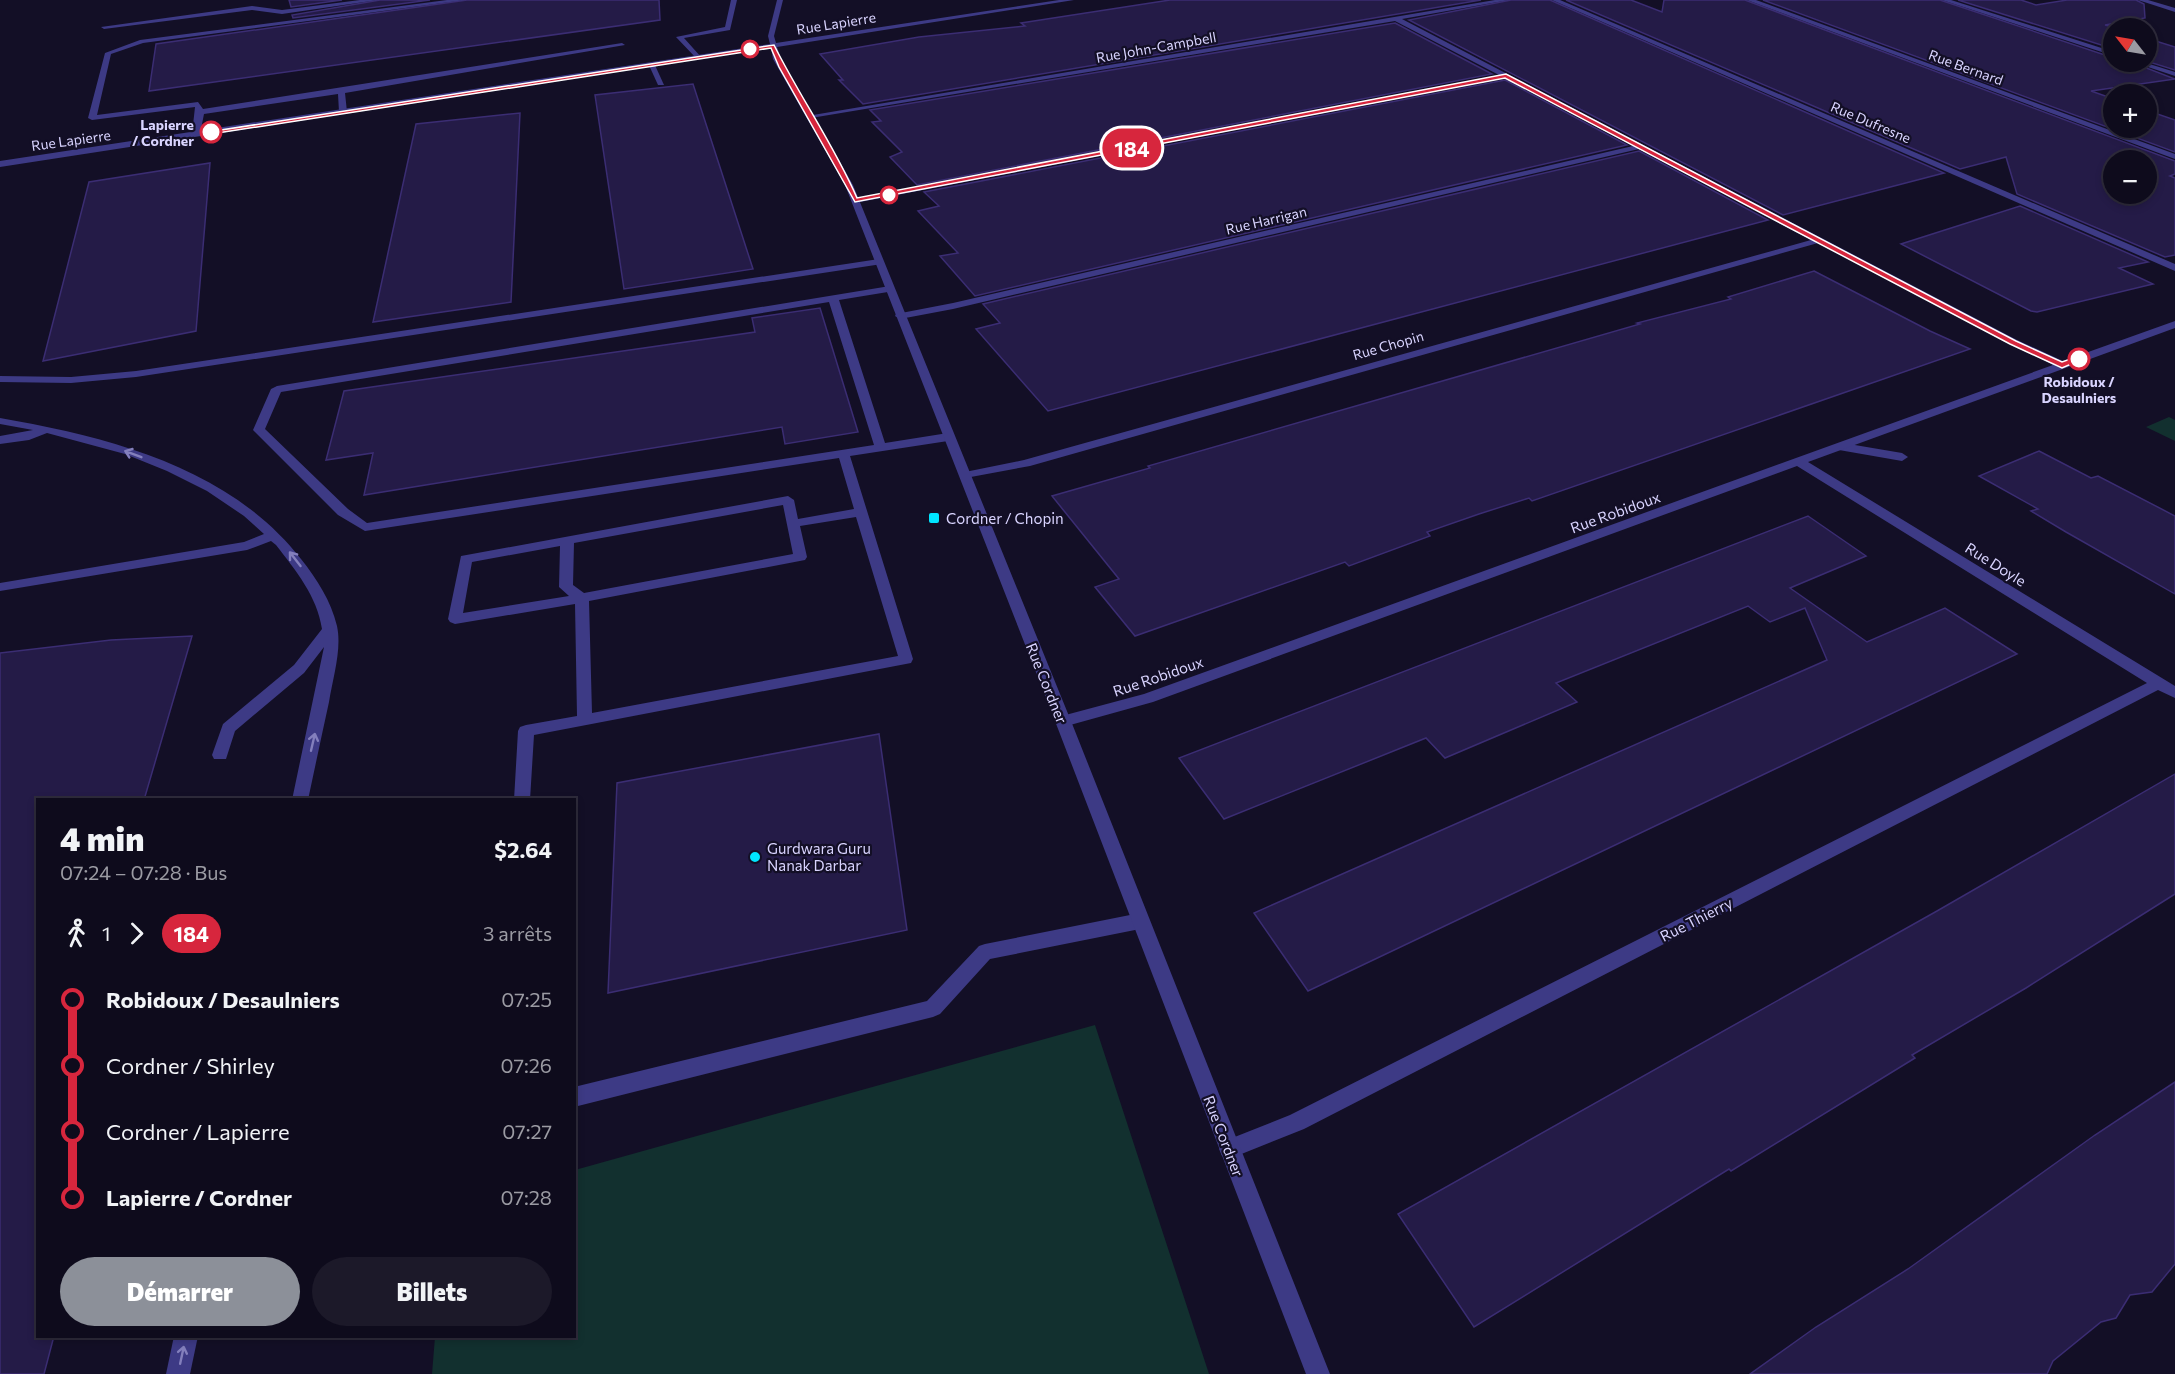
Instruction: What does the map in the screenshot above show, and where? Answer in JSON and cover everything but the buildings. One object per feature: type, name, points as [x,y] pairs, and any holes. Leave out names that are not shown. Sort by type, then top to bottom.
[{"type":"street","points":[[104,27],[252,8],[266,8],[282,12],[375,0]]},
{"type":"street","points":[[196,134],[200,112],[198,104],[92,118],[108,53],[142,41],[462,0]]},
{"type":"street","points":[[698,57],[679,38],[728,29],[734,0]]},
{"type":"street","points":[[772,46],[771,36],[780,0]]},
{"type":"street","name":"Rue Lapierre","points":[[0,164],[1071,0]]},
{"type":"street","name":"Rue John-Campbell","points":[[811,116],[1506,0]]},
{"type":"street","name":"Rue Dufresne","points":[[1555,0],[2175,268]]},
{"type":"street","name":"Rue Bernard","points":[[1750,0],[2175,157]]},
{"type":"street","points":[[1945,0],[2103,50]]},
{"type":"street","points":[[2140,0],[2175,10]]},
{"type":"street","points":[[1395,18],[2013,342],[2062,365]]},
{"type":"street","points":[[200,112],[622,45]]},
{"type":"street","name":"Rue Cordner","points":[[772,46],[781,67],[842,170],[855,200],[1063,722],[1318,1374]]},
{"type":"street","points":[[651,64],[661,83]]},
{"type":"street","points":[[2157,68],[2175,74]]},
{"type":"street","points":[[855,200],[1506,76]]},
{"type":"street","points":[[341,91],[343,112]]},
{"type":"street","name":"Rue Harrigan","points":[[900,316],[953,306],[1639,147]]},
{"type":"street","name":"Rue Chopin","points":[[964,476],[1026,463],[1820,240]]},
{"type":"street","points":[[0,379],[71,380],[136,374],[879,262]]},
{"type":"street","points":[[890,289],[277,389],[259,430],[343,512],[365,527],[948,437]]},
{"type":"street","points":[[833,298],[880,446]]},
{"type":"street","name":"Rue Robidoux","points":[[1063,722],[1148,698],[1801,463],[2175,324]]},
{"type":"street","points":[[0,421],[47,429],[116,448],[172,470],[241,508],[274,535],[296,559],[320,597],[331,628],[331,654],[300,798]]},
{"type":"street","points":[[0,440],[29,436],[47,429]]},
{"type":"street","points":[[1843,447],[1902,457]]},
{"type":"street","points":[[522,798],[526,731],[906,659],[843,452]]},
{"type":"street","name":"Rue Doyle","points":[[1801,463],[2175,693]]},
{"type":"street","points":[[788,500],[795,523],[800,557],[455,619],[466,559],[788,500]]},
{"type":"street","points":[[795,523],[861,512]]},
{"type":"street","points":[[0,586],[246,546],[274,535]]},
{"type":"street","points":[[567,540],[566,587],[582,598]]},
{"type":"street","points":[[582,598],[585,720]]},
{"type":"street","points":[[220,755],[228,728],[273,693],[299,669],[331,628]]},
{"type":"street","name":"Rue Thierry","points":[[1229,1149],[1306,1118],[2158,683]]},
{"type":"street","points":[[576,1097],[933,1008],[985,952],[1140,921]]},
{"type":"street","points":[[178,1374],[186,1338]]},
{"type":"green space","points":[[2169,417],[2175,420],[2175,441],[2146,427]]},
{"type":"green space","points":[[1095,1025],[1209,1374],[432,1374],[435,1338],[576,1338],[576,1170]]},
{"type":"bus line","name":"184","points":[[211,132],[772,46],[781,67],[842,170],[855,200],[899,194],[1506,76],[2013,342],[2062,365],[2079,359]]},
{"type":"place","name":"Lapierre / Cordner","points":[[211,132]]},
{"type":"place","name":"Robidoux / Desaulniers","points":[[2079,359]]},
{"type":"place","name":"Cordner / Chopin","points":[[934,518]]},
{"type":"place","name":"Gurdwara Guru Nanak Darbar","points":[[755,857]]}]
